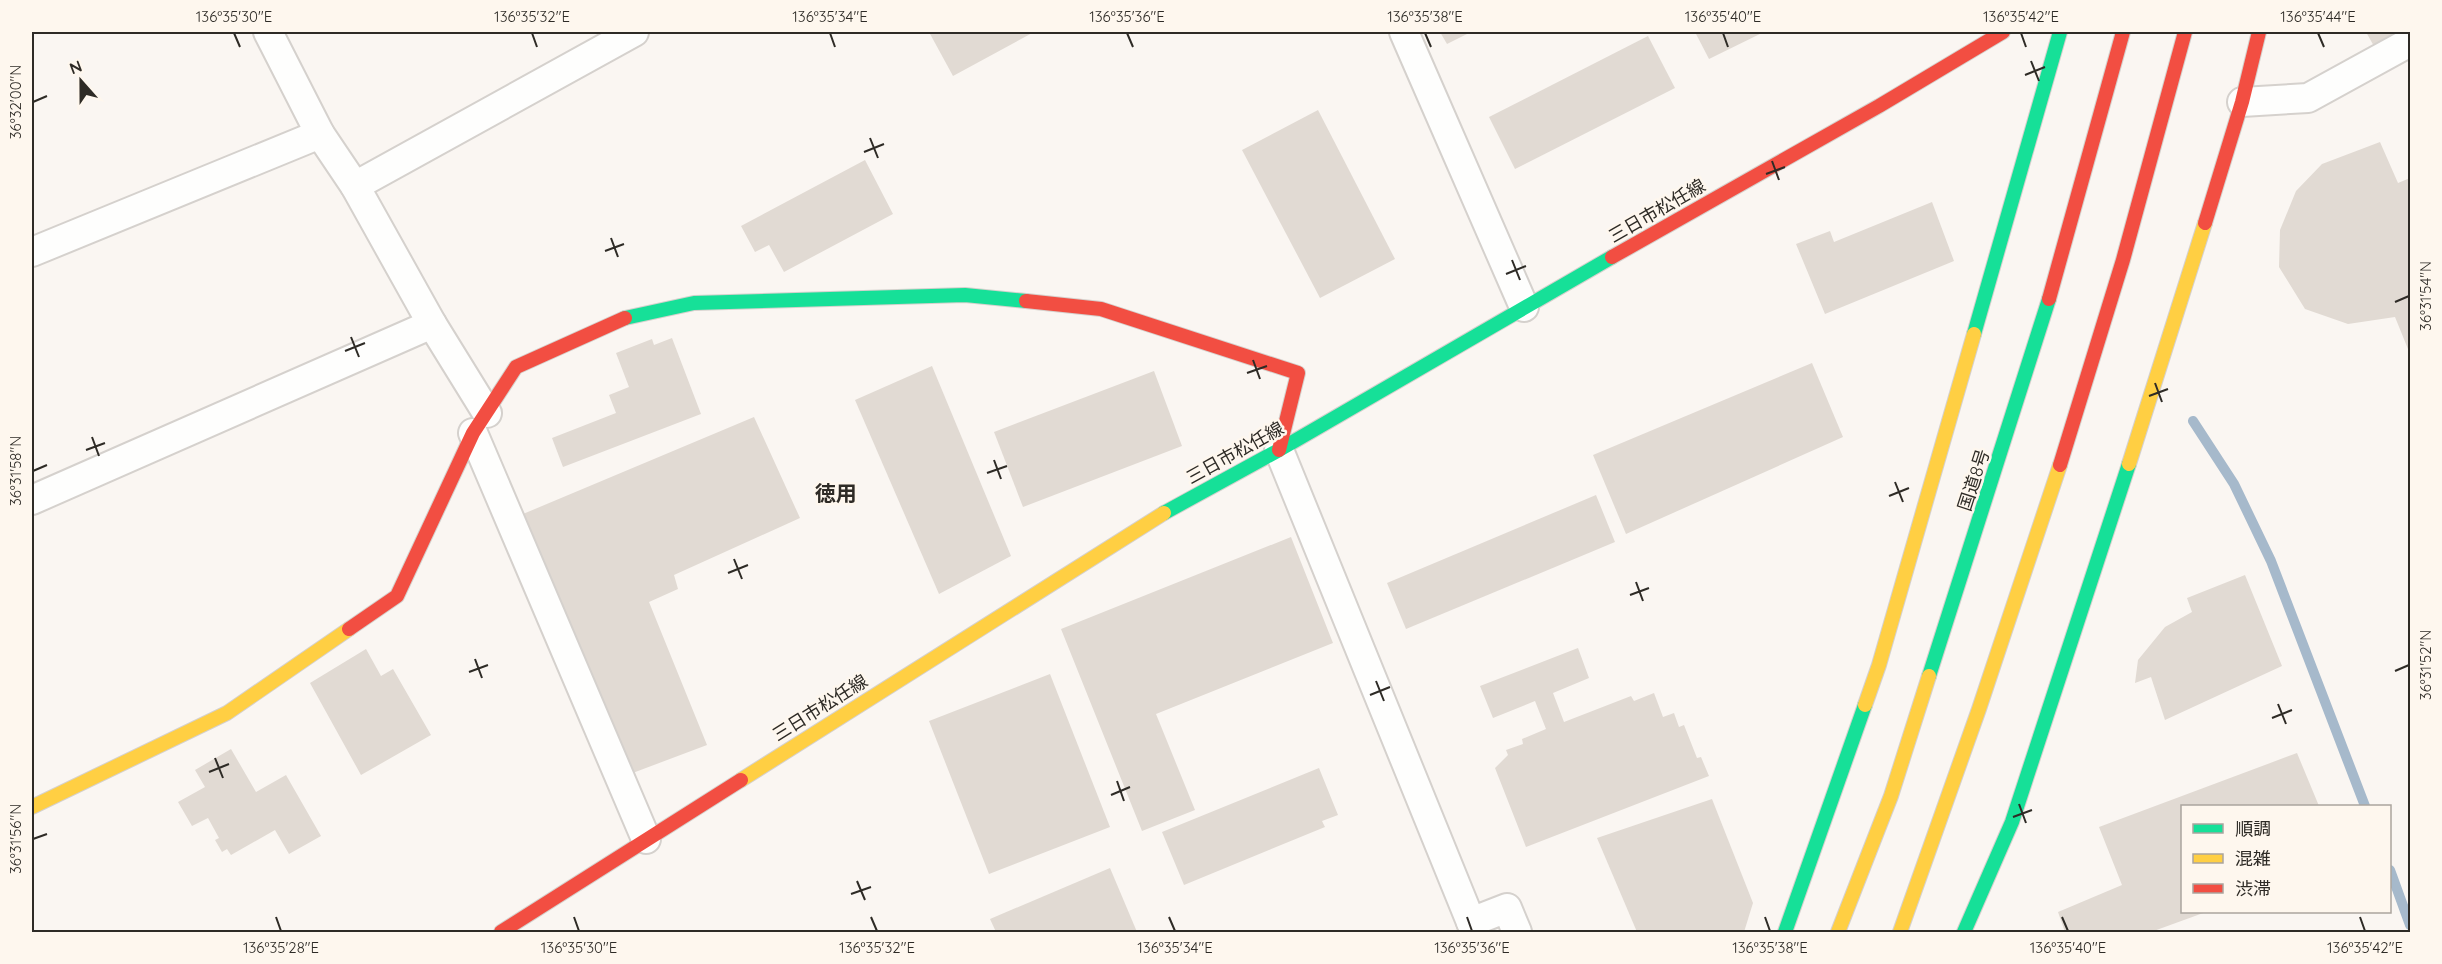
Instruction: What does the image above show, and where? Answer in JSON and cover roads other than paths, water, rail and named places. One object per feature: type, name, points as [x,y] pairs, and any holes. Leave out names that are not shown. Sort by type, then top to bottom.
[{"type":"main road","name":"三日市松任線","points":[[501,933],[1156,517],[1279,450],[1524,307],[1879,106],[2003,32]]},
{"type":"main road","points":[[1785,933],[1879,665],[2060,32]]},
{"type":"main road","name":"国道8号","points":[[1838,933],[1891,796],[2051,297],[2123,32]]},
{"type":"main road","points":[[1900,933],[2015,605],[2107,312],[2185,32]]},
{"type":"main road","points":[[1964,933],[2012,822],[2187,284],[2242,102],[2259,32]]},
{"type":"main road","points":[[32,807],[226,713],[397,596],[480,423],[516,368],[621,319],[694,303],[965,295],[1101,309],[1298,373],[1279,450]]},
{"type":"street","points":[[268,32],[320,134],[354,186],[432,324],[480,423],[646,839]]},
{"type":"street","points":[[354,186],[634,32]]},
{"type":"street","points":[[1404,32],[1524,307]]},
{"type":"street","points":[[2242,102],[2308,98],[2410,42]]},
{"type":"street","points":[[32,252],[320,134]]},
{"type":"street","points":[[32,500],[432,324]]},
{"type":"street","points":[[1279,450],[1473,927],[1507,908],[1517,933]]},
{"type":"waterway","points":[[2193,421],[2234,484],[2271,561],[2365,805]]},
{"type":"waterway","points":[[2391,873],[2410,925]]},
{"type":"district","name":"徳用","points":[[836,494]]}]
